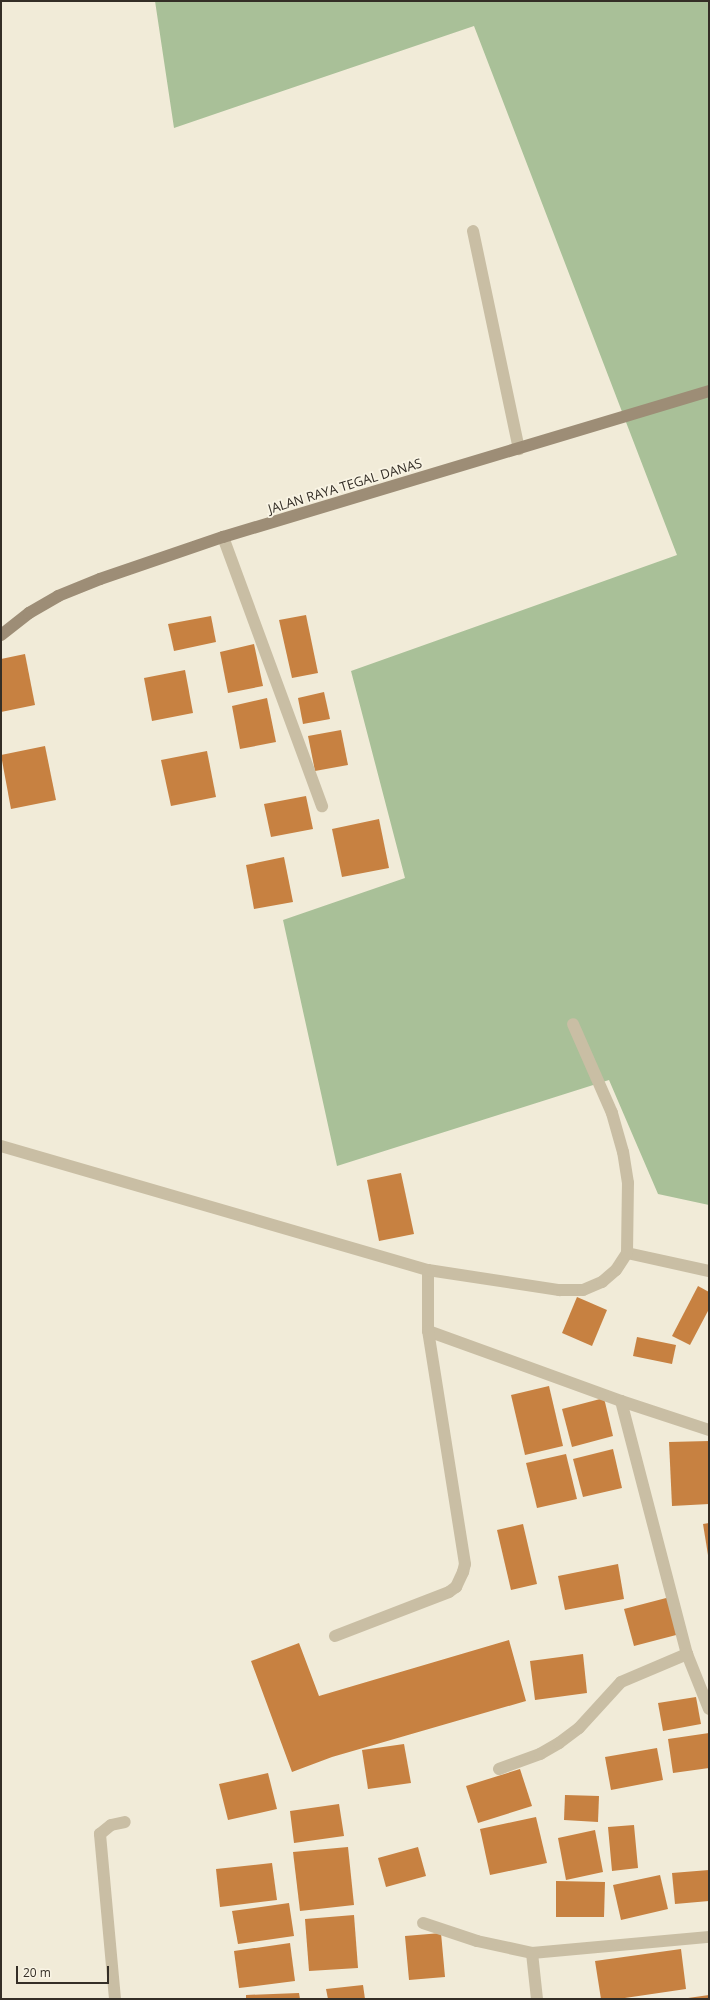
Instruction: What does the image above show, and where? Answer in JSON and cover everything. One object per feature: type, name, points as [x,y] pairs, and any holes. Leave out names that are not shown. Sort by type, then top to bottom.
[{"type":"street","points":[[473,231],[519,449]]},
{"type":"street","name":"JALAN RAYA TEGAL DANAS","points":[[1,635],[29,613],[58,596],[100,579],[223,537],[709,391]]},
{"type":"street","points":[[223,537],[322,806]]},
{"type":"street","points":[[1,1146],[428,1270],[559,1290],[583,1290],[602,1282],[616,1270],[627,1252],[628,1183],[624,1152],[612,1113],[573,1024]]},
{"type":"street","points":[[627,1252],[709,1271]]},
{"type":"street","points":[[335,1636],[449,1592],[456,1587],[464,1572],[465,1564],[428,1330],[428,1270]]},
{"type":"street","points":[[428,1330],[622,1401],[709,1430]]},
{"type":"street","points":[[622,1401],[687,1654],[709,1709]]},
{"type":"street","points":[[499,1769],[540,1754],[559,1743],[579,1728],[621,1682],[687,1654]]},
{"type":"street","points":[[115,1999],[100,1834],[111,1825],[125,1822]]},
{"type":"street","points":[[423,1923],[477,1941],[532,1953],[709,1937]]},
{"type":"street","points":[[532,1953],[537,1999]]},
{"type":"green space","points":[[155,1],[709,1],[709,1205],[658,1194],[609,1080],[337,1166],[283,920],[405,878],[351,671],[677,555],[474,26],[174,128]]},
{"type":"building","points":[[306,615],[318,673],[292,678],[279,620]]},
{"type":"building","points":[[211,616],[216,642],[174,651],[168,624]]},
{"type":"building","points":[[254,644],[263,686],[228,693],[220,652]]},
{"type":"building","points":[[25,654],[35,705],[1,712],[1,659]]},
{"type":"building","points":[[185,670],[193,713],[152,721],[144,678]]},
{"type":"building","points":[[324,692],[330,719],[303,724],[298,698]]},
{"type":"building","points":[[267,698],[276,742],[240,749],[232,706]]},
{"type":"building","points":[[341,730],[348,765],[315,771],[308,736]]},
{"type":"building","points":[[45,746],[56,800],[11,809],[1,755]]},
{"type":"building","points":[[207,751],[216,797],[171,806],[161,760]]},
{"type":"building","points":[[306,796],[313,829],[271,837],[264,804]]},
{"type":"building","points":[[379,819],[389,868],[342,877],[332,829]]},
{"type":"building","points":[[284,857],[293,902],[254,909],[246,865]]},
{"type":"building","points":[[401,1173],[414,1234],[379,1241],[367,1180]]},
{"type":"building","points":[[698,1286],[709,1292],[709,1309],[690,1345],[672,1336]]},
{"type":"building","points":[[577,1297],[607,1310],[592,1346],[562,1333]]},
{"type":"building","points":[[637,1337],[676,1345],[672,1364],[633,1356]]},
{"type":"building","points":[[549,1386],[563,1446],[525,1455],[511,1395]]},
{"type":"building","points":[[604,1398],[613,1436],[572,1447],[562,1409]]},
{"type":"building","points":[[709,1441],[709,1504],[672,1506],[669,1442]]},
{"type":"building","points":[[613,1449],[622,1488],[583,1497],[573,1459]]},
{"type":"building","points":[[566,1454],[577,1499],[537,1508],[526,1463]]},
{"type":"building","points":[[709,1523],[709,1555],[708,1555],[703,1524]]},
{"type":"building","points":[[523,1524],[537,1584],[511,1590],[497,1530]]},
{"type":"building","points":[[618,1564],[624,1599],[565,1610],[558,1576]]},
{"type":"building","points":[[670,1597],[680,1634],[634,1646],[624,1609]]},
{"type":"building","points":[[509,1640],[526,1701],[332,1757],[292,1772],[251,1661],[299,1643],[319,1696]]},
{"type":"building","points":[[583,1654],[587,1693],[535,1700],[530,1661]]},
{"type":"building","points":[[696,1697],[701,1724],[663,1731],[658,1703]]},
{"type":"building","points":[[709,1733],[709,1768],[673,1773],[668,1739]]},
{"type":"building","points":[[404,1744],[411,1783],[368,1789],[362,1750]]},
{"type":"building","points":[[657,1748],[663,1780],[611,1790],[605,1757]]},
{"type":"building","points":[[520,1769],[532,1806],[478,1823],[466,1786]]},
{"type":"building","points":[[268,1773],[277,1809],[228,1820],[219,1784]]},
{"type":"building","points":[[565,1795],[599,1796],[598,1822],[564,1820]]},
{"type":"building","points":[[339,1804],[344,1836],[294,1843],[290,1811]]},
{"type":"building","points":[[536,1817],[547,1863],[490,1875],[480,1829]]},
{"type":"building","points":[[634,1825],[638,1868],[612,1871],[608,1827]]},
{"type":"building","points":[[595,1830],[603,1872],[566,1880],[558,1838]]},
{"type":"building","points":[[348,1847],[354,1905],[300,1911],[293,1852]]},
{"type":"building","points":[[418,1847],[426,1876],[386,1887],[378,1858]]},
{"type":"building","points":[[272,1863],[277,1900],[220,1907],[216,1869]]},
{"type":"building","points":[[709,1870],[709,1901],[675,1904],[672,1873]]},
{"type":"building","points":[[660,1875],[668,1909],[621,1920],[613,1885]]},
{"type":"building","points":[[556,1881],[605,1882],[604,1917],[556,1917]]},
{"type":"building","points":[[289,1903],[294,1936],[238,1944],[232,1911]]},
{"type":"building","points":[[354,1915],[358,1968],[309,1971],[305,1919]]},
{"type":"building","points":[[441,1933],[445,1977],[409,1980],[405,1936]]},
{"type":"building","points":[[290,1943],[295,1981],[239,1988],[234,1951]]},
{"type":"building","points":[[681,1949],[686,1989],[618,1999],[601,1999],[595,1961]]},
{"type":"building","points":[[363,1985],[365,1999],[328,1999],[326,1989]]},
{"type":"building","points":[[299,1993],[300,1999],[246,1999],[246,1995]]},
{"type":"building","points":[[709,1995],[709,1999],[688,1999],[688,1998]]}]
